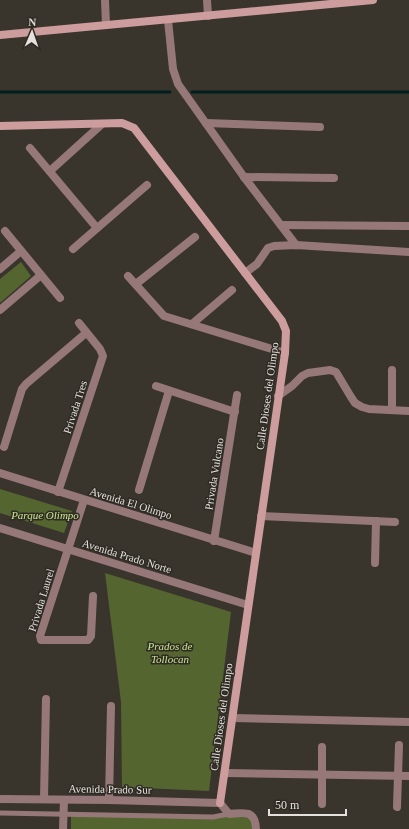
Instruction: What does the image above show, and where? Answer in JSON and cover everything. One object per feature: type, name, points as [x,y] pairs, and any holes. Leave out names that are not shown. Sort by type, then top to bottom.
[{"type":"main road","points":[[0,35],[373,0]]},
{"type":"main road","name":"Calle Dioses del Olimpo","points":[[0,126],[122,123],[134,128],[284,325],[287,337],[285,353],[220,803]]},
{"type":"street","points":[[105,0],[106,25]]},
{"type":"street","points":[[207,0],[208,16]]},
{"type":"street","points":[[168,20],[175,77],[182,90],[244,177],[296,245]]},
{"type":"street","points":[[206,123],[320,127]]},
{"type":"street","points":[[50,172],[102,124]]},
{"type":"street","points":[[30,148],[97,228]]},
{"type":"street","points":[[244,177],[334,178]]},
{"type":"street","points":[[73,249],[147,185]]},
{"type":"street","points":[[281,225],[409,226]]},
{"type":"street","points":[[5,231],[60,298]]},
{"type":"street","points":[[136,284],[195,237]]},
{"type":"street","points":[[245,273],[257,264],[268,248],[274,246],[296,245],[409,252]]},
{"type":"street","points":[[0,269],[21,251]]},
{"type":"street","points":[[0,310],[41,275]]},
{"type":"street","points":[[128,276],[164,316],[285,353]]},
{"type":"street","points":[[192,324],[232,290]]},
{"type":"street","name":"Privada Tres","points":[[58,492],[103,356],[100,349],[79,323]]},
{"type":"street","points":[[4,447],[22,389],[86,333]]},
{"type":"street","points":[[278,396],[292,386],[302,376],[308,373],[330,370],[336,372],[355,403],[362,407],[370,409],[409,411]]},
{"type":"street","points":[[392,370],[392,410]]},
{"type":"street","points":[[156,386],[235,412]]},
{"type":"street","points":[[139,490],[169,391]]},
{"type":"street","name":"Privada Vulcano","points":[[214,541],[238,395]]},
{"type":"street","name":"Avenida El Olimpo","points":[[0,473],[256,553]]},
{"type":"street","name":"Privada Laurel","points":[[84,500],[40,636],[41,640],[88,640],[91,636],[93,596]]},
{"type":"street","points":[[261,516],[395,522]]},
{"type":"street","points":[[375,563],[376,522]]},
{"type":"street","name":"Avenida Prado Norte","points":[[0,528],[248,605]]},
{"type":"street","points":[[44,799],[46,699]]},
{"type":"street","points":[[109,800],[111,706]]},
{"type":"street","points":[[233,718],[409,722]]},
{"type":"street","points":[[397,807],[399,745]]},
{"type":"street","points":[[322,746],[322,804]]},
{"type":"street","points":[[225,773],[322,773],[409,776]]},
{"type":"street","name":"Avenida Prado Sur","points":[[0,799],[220,803]]},
{"type":"street","points":[[63,829],[64,800]]},
{"type":"street","points":[[220,803],[229,814],[248,813],[253,816],[256,829]]},
{"type":"lane","points":[[0,814],[213,818],[229,814]]},
{"type":"green space","points":[[21,262],[31,276],[0,303],[0,279]]},
{"type":"green space","name":"Parque Olimpo","points":[[0,489],[72,511],[64,533],[0,513]]},
{"type":"green space","name":"Prados de Tollocan","points":[[105,573],[231,612],[209,791],[122,787],[121,702]]},
{"type":"green space","points":[[71,814],[253,816],[252,829],[71,829]]},
{"type":"waterway","points":[[0,92],[170,92]]},
{"type":"waterway","points":[[192,92],[409,92]]}]
